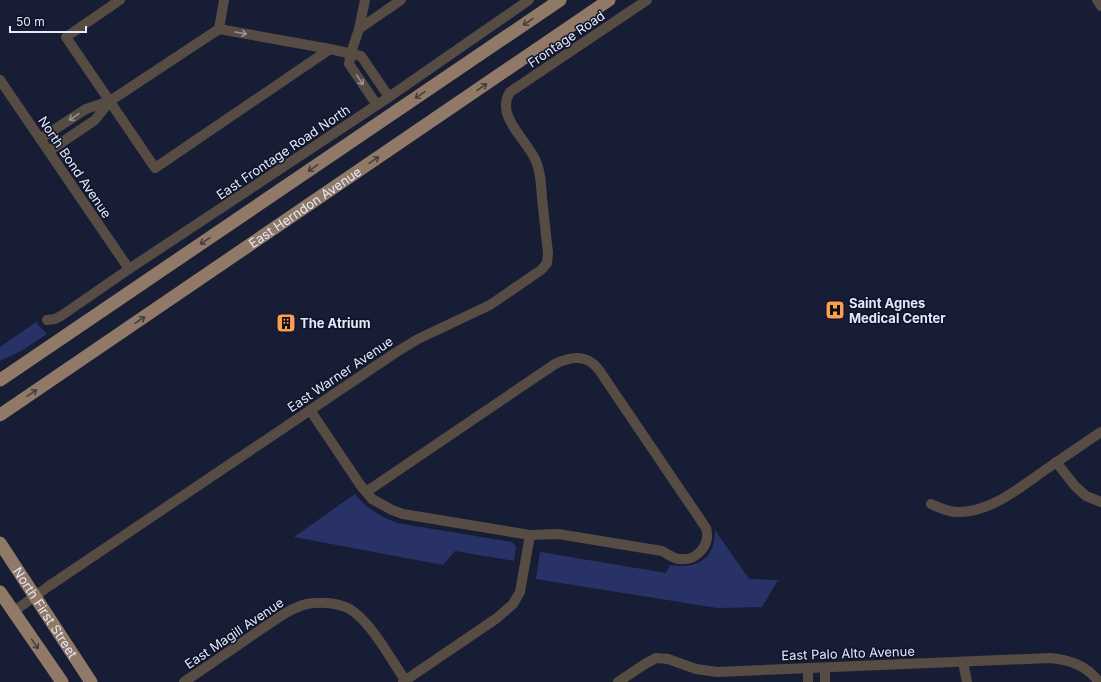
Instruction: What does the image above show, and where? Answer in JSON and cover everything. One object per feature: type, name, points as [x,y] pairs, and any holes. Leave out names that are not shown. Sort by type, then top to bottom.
[{"type":"main road","points":[[0,380],[560,0]]},
{"type":"main road","name":"East Herndon Avenue","points":[[0,415],[609,0]]},
{"type":"main road","name":"North First Street","points":[[0,543],[91,682]]},
{"type":"main road","name":"North First Street","points":[[0,592],[62,682]]},
{"type":"street","points":[[120,0],[66,37],[155,168],[330,49]]},
{"type":"street","points":[[218,29],[224,0]]},
{"type":"street","points":[[365,0],[359,29],[349,64],[377,105]]},
{"type":"street","points":[[359,29],[401,0]]},
{"type":"street","name":"East Frontage Road North","points":[[47,320],[62,316],[389,97],[529,0]]},
{"type":"street","name":"Frontage Road","points":[[506,103],[510,92],[647,0]]},
{"type":"street","points":[[1097,0],[1101,6]]},
{"type":"street","points":[[40,139],[86,109],[110,101],[218,29],[361,56],[389,97]]},
{"type":"street","name":"North Bond Avenue","points":[[0,80],[129,270]]},
{"type":"street","points":[[48,151],[94,120],[110,101]]},
{"type":"street","name":"East Warner Avenue","points":[[13,612],[395,353],[418,339],[490,305],[541,270],[547,263],[548,252],[538,165],[530,149],[511,122],[506,111],[506,103]]},
{"type":"street","points":[[310,410],[366,492],[372,499],[403,514],[530,535],[554,533],[662,551],[680,560],[692,558],[700,553],[706,544],[708,534],[706,528],[599,370],[591,361],[582,357],[566,358],[555,364],[366,492]]},
{"type":"street","points":[[931,504],[945,510],[957,512],[973,511],[988,506],[1007,496],[1101,432]]},
{"type":"street","points":[[1056,462],[1075,486],[1086,496],[1101,502]]},
{"type":"street","points":[[404,681],[497,618],[513,604],[520,592],[530,535]]},
{"type":"street","name":"East Magill Avenue","points":[[184,682],[286,613],[308,604],[319,603],[341,606],[353,611],[360,617],[369,627],[404,681]]},
{"type":"street","name":"East Palo Alto Avenue","points":[[618,682],[656,658],[668,659],[696,668],[716,672],[1050,658],[1065,659],[1077,663],[1085,668],[1099,682]]},
{"type":"street","points":[[963,662],[967,682]]},
{"type":"street","points":[[808,668],[808,682]]},
{"type":"street","points":[[825,668],[825,682]]},
{"type":"shaded area","points":[[36,322],[47,334],[21,351],[0,361],[0,347]]},
{"type":"shaded area","points":[[355,494],[374,512],[397,523],[512,542],[516,547],[514,561],[455,551],[443,565],[294,537]]},
{"type":"shaded area","points":[[715,530],[749,579],[778,580],[762,607],[717,608],[536,579],[540,552],[666,573],[670,565],[680,566],[696,564],[703,560],[712,549]]},
{"type":"place","name":"Saint Agnes Medical Center","points":[[835,310]]},
{"type":"place","name":"The Atrium","points":[[286,323]]}]
